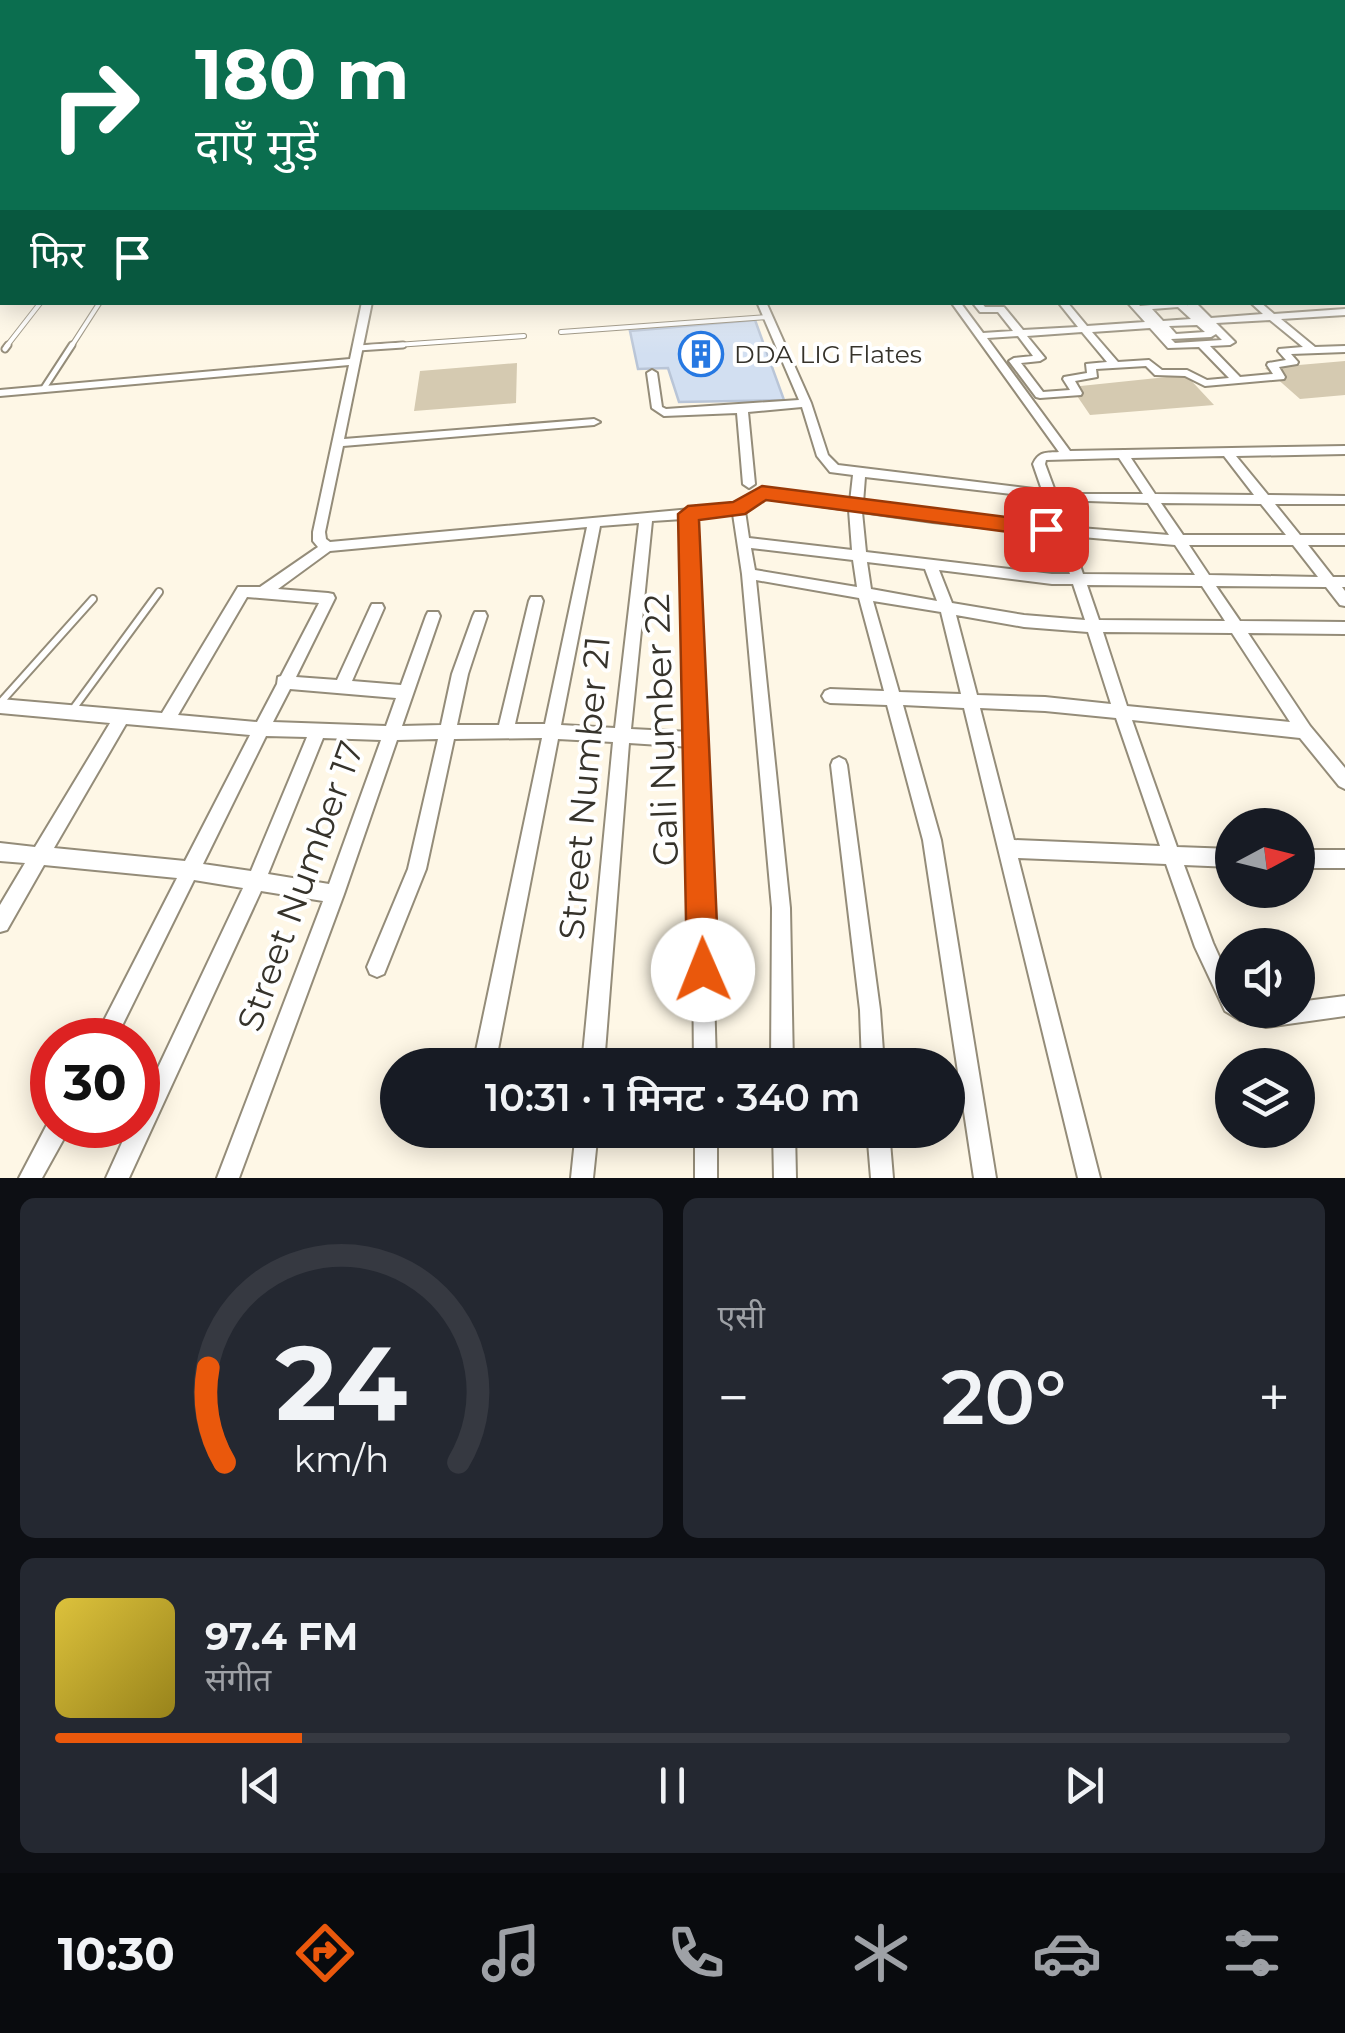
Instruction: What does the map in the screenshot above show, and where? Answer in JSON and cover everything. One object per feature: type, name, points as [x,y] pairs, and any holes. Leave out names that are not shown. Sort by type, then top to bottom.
[{"type":"street","points":[[327,547],[320,541],[319,532],[365,305]]},
{"type":"street","points":[[762,305],[806,404],[827,464],[834,469],[1050,496],[1345,500]]},
{"type":"street","points":[[956,305],[1067,455]]},
{"type":"street","points":[[979,305],[983,310],[1001,309],[1040,358],[1014,361],[1040,396],[1076,393],[1068,380],[1093,375],[1090,366],[1149,362],[1159,373],[1187,373],[1205,384],[1280,377],[1272,366],[1293,362],[1283,352],[1345,350]]},
{"type":"street","points":[[1065,305],[1115,365]]},
{"type":"street","points":[[1134,305],[1174,337],[1212,334],[1191,305]]},
{"type":"street","points":[[1171,305],[1144,308],[1172,346],[1230,342],[1181,305]]},
{"type":"street","points":[[1257,305],[1315,353]]},
{"type":"street","points":[[979,336],[1345,312]]},
{"type":"street","points":[[1203,345],[1238,380]]},
{"type":"street","points":[[0,393],[353,362]]},
{"type":"street","points":[[652,373],[657,408],[664,413],[806,404]]},
{"type":"street","points":[[742,409],[748,484]]},
{"type":"street","points":[[337,443],[594,422]]},
{"type":"street","points":[[1226,450],[1261,500],[1338,582],[1345,601]]},
{"type":"street","points":[[1215,969],[1172,856],[1039,464],[1042,457],[1067,455],[1345,450]]},
{"type":"street","points":[[1122,454],[1304,732],[1345,781]]},
{"type":"street","points":[[859,474],[858,554],[864,592],[938,872],[985,1178]]},
{"type":"street","points":[[263,592],[327,547],[738,509],[762,493],[1061,531],[1178,540],[1345,540]]},
{"type":"street","points":[[738,509],[749,574],[781,908],[782,1048]]},
{"type":"street","name":"Gali Number 22","points":[[688,514],[705,1048]]},
{"type":"street","name":"Street Number 21","points":[[594,1048],[646,518]]},
{"type":"street","points":[[487,1048],[594,524]]},
{"type":"street","points":[[744,542],[1078,579],[1338,582]]},
{"type":"street","points":[[930,564],[946,606],[1009,849],[1089,1178]]},
{"type":"street","points":[[749,574],[1024,620],[1096,627],[1345,628]]},
{"type":"street","points":[[116,1018],[187,870],[328,598],[243,591],[166,720]]},
{"type":"street","points":[[505,734],[536,601]]},
{"type":"street","points":[[341,688],[378,608]]},
{"type":"street","name":"Street Number 17","points":[[228,1178],[432,616]]},
{"type":"street","points":[[378,967],[416,869],[447,731],[480,616]]},
{"type":"street","points":[[284,682],[403,692]]},
{"type":"street","points":[[830,696],[969,700],[1304,732]]},
{"type":"street","points":[[0,704],[69,714],[262,729],[390,734],[551,731],[698,740]]},
{"type":"street","points":[[0,923],[121,718]]},
{"type":"street","points":[[117,1178],[256,882],[318,730]]},
{"type":"street","points":[[839,765],[873,1048]]},
{"type":"street","points":[[1009,849],[1215,857]]},
{"type":"street","points":[[0,852],[187,870],[334,894]]},
{"type":"street","points":[[1315,859],[1345,859]]},
{"type":"street","points":[[1315,1010],[1345,1006]]},
{"type":"street","points":[[30,1178],[46,1148]]},
{"type":"street","points":[[582,1178],[585,1148]]},
{"type":"street","points":[[706,1148],[706,1178]]},
{"type":"street","points":[[785,1148],[786,1178]]},
{"type":"street","points":[[880,1148],[882,1178]]},
{"type":"lane","points":[[6,349],[39,305]]},
{"type":"lane","points":[[44,388],[98,305]]},
{"type":"lane","points":[[562,332],[768,316]]},
{"type":"lane","points":[[357,348],[524,336]]},
{"type":"lane","points":[[69,714],[159,592]]},
{"type":"lane","points":[[0,704],[93,599]]},
{"type":"shaded area","points":[[1345,361],[1345,395],[1300,399],[1265,368]]},
{"type":"shaded area","points":[[517,363],[516,403],[414,411],[420,371]]},
{"type":"shaded area","points":[[1186,375],[1214,405],[1090,415],[1071,387]]},
{"type":"building","name":"DDA LIG Flates","points":[[755,320],[784,400],[679,402],[668,368],[638,369],[630,331]]},
{"type":"place","name":"DDA LIG Flates","points":[[701,354]]},
{"type":"route","points":[[703,970],[688,514],[738,509],[762,493],[933,518],[1046,529]]}]
